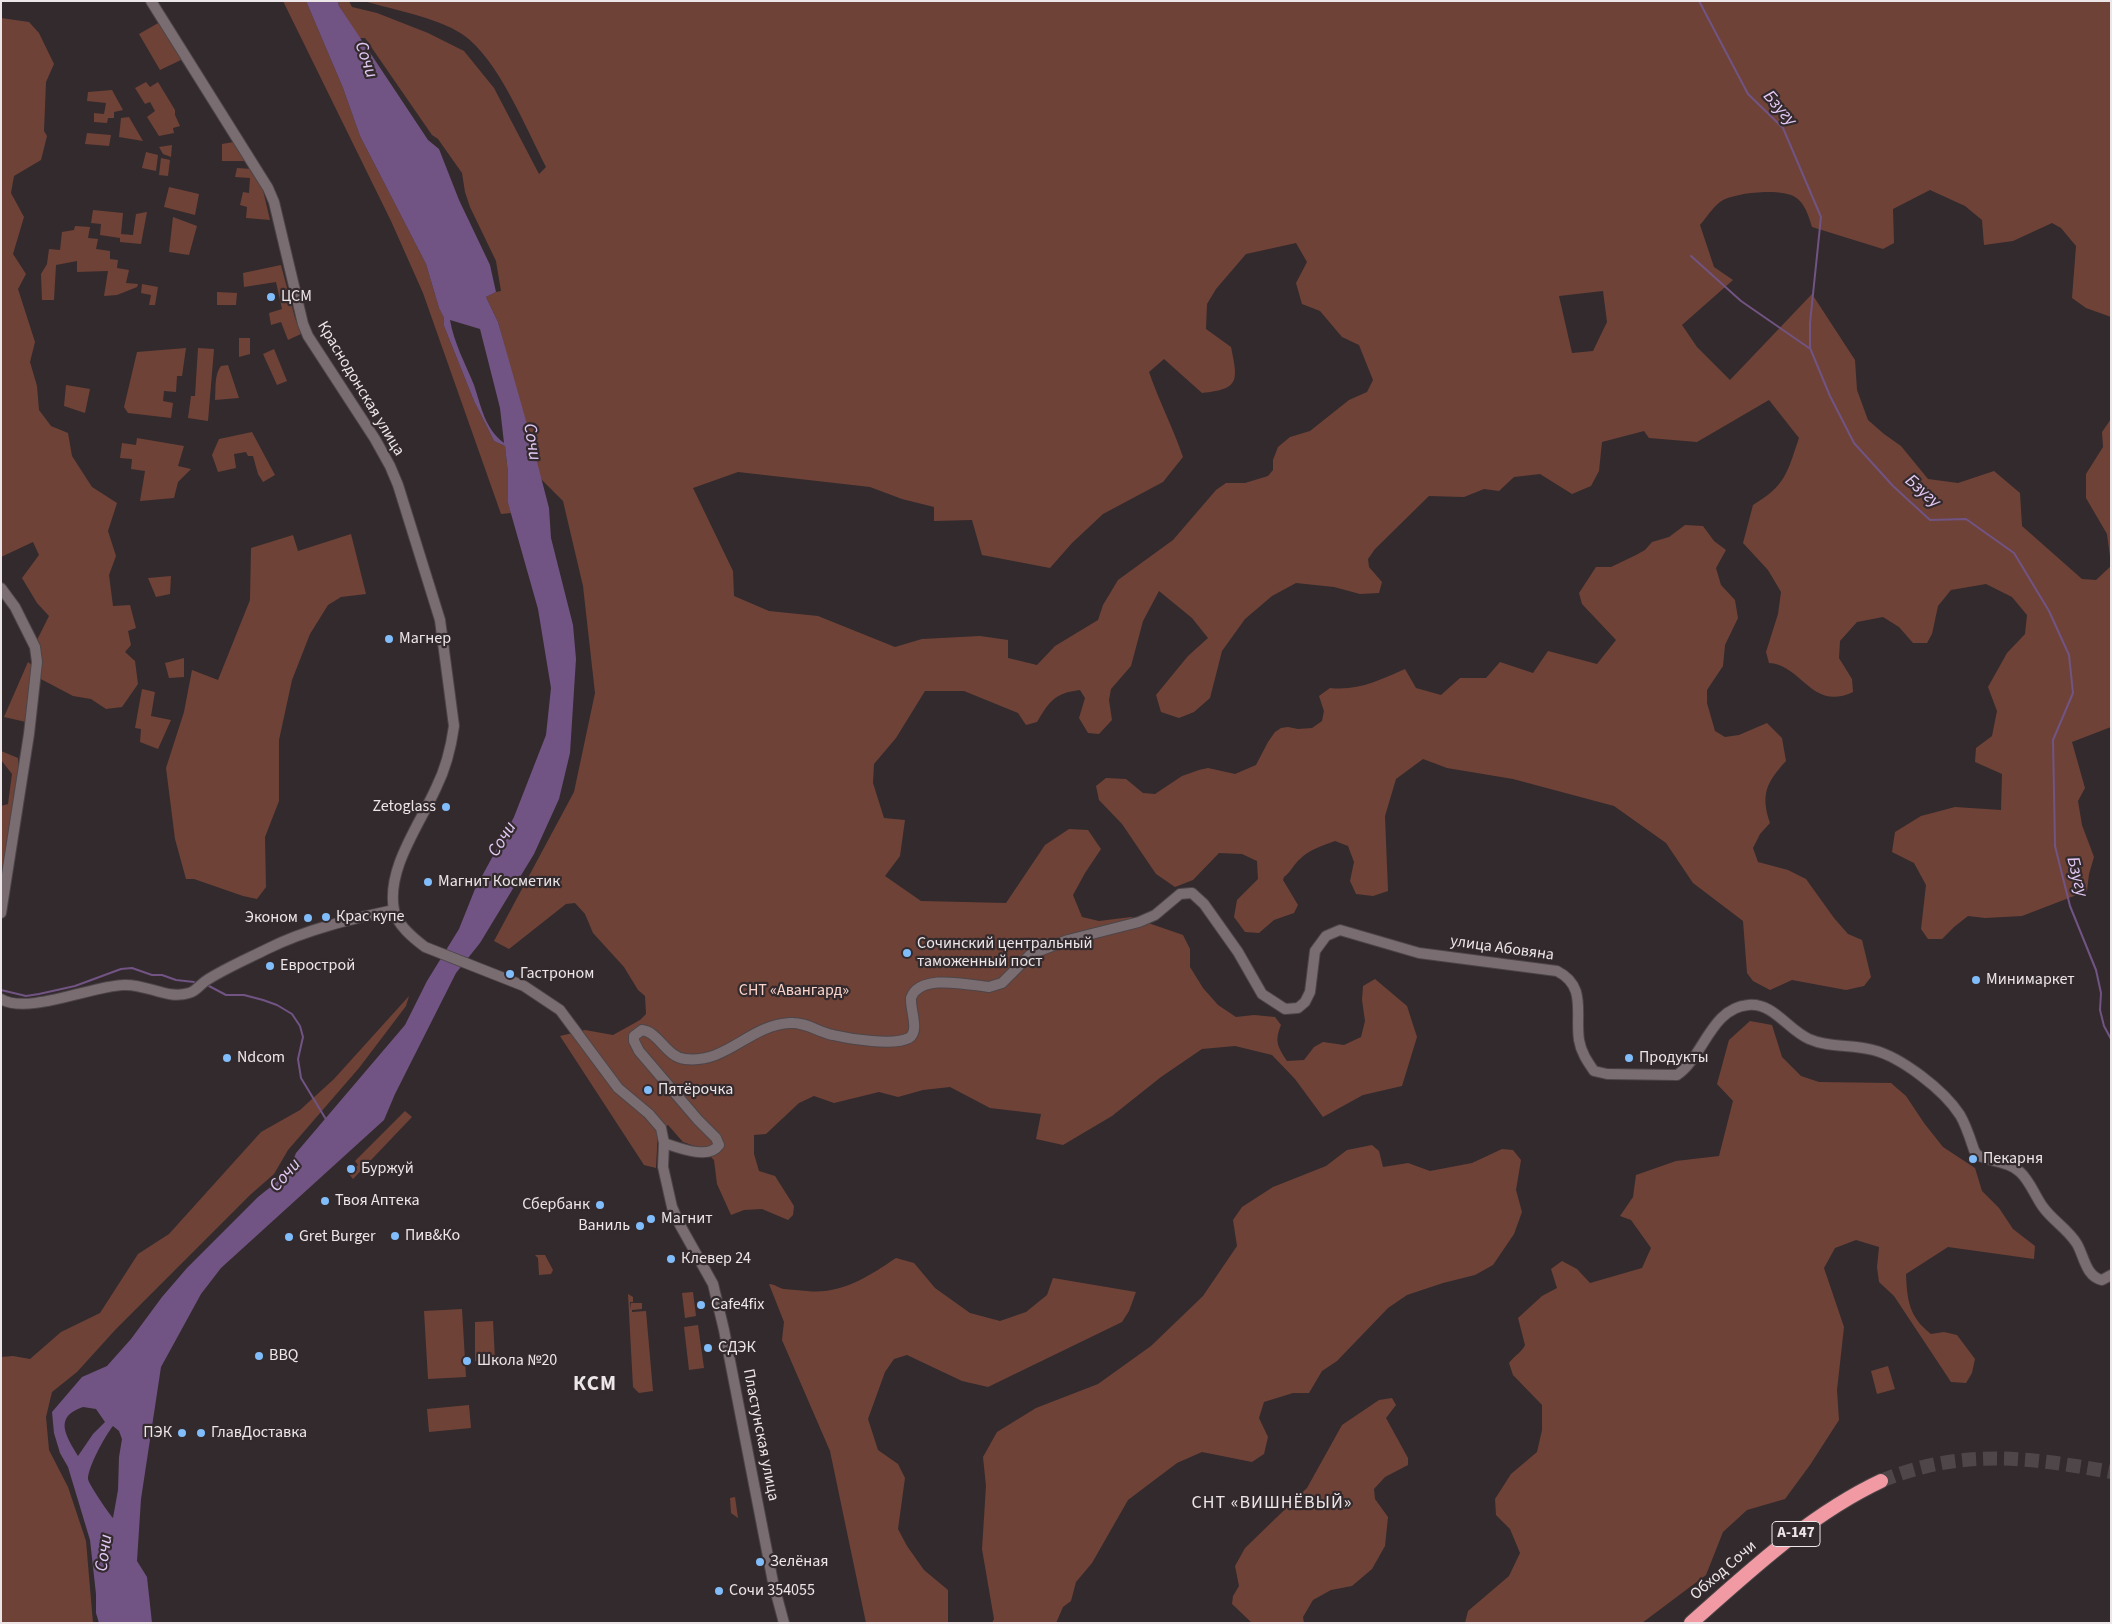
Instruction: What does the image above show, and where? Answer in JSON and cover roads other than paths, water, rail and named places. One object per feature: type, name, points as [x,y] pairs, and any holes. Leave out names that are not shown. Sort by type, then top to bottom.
[{"type":"highway","name":"Обход Сочи","points":[[1691,1623],[1807,1525],[1845,1500],[1881,1481]]},
{"type":"street","name":"Краснодонская улица","points":[[151,1],[268,188],[274,202],[303,324],[308,336],[390,466],[408,513],[440,620],[454,726],[452,740],[441,778],[399,864],[394,881],[394,910]]},
{"type":"street","points":[[1,588],[20,615],[35,648],[37,662],[30,711],[29,734],[1,913]]},
{"type":"street","name":"улица Абовяна","points":[[664,1143],[705,1153],[714,1151],[719,1145],[716,1138],[639,1052],[634,1036],[642,1030],[648,1032],[672,1054],[686,1060],[705,1059],[719,1055],[755,1032],[774,1025],[792,1023],[804,1024],[832,1035],[891,1042],[902,1041],[908,1038],[914,1028],[911,998],[916,990],[926,984],[939,982],[995,986],[1008,977],[1031,954],[1068,940],[1139,922],[1155,916],[1180,894],[1192,893],[1204,904],[1238,952],[1262,994],[1285,1009],[1298,1008],[1306,1002],[1310,992],[1315,950],[1326,936],[1340,930],[1419,953],[1557,971],[1569,977],[1575,989],[1580,1012],[1579,1039],[1584,1057],[1594,1071],[1607,1074],[1677,1075],[1685,1069],[1696,1054],[1705,1036],[1720,1020],[1734,1010],[1747,1005],[1758,1006],[1775,1013],[1786,1024],[1809,1039],[1824,1043],[1871,1049],[1888,1054],[1942,1093],[1960,1115],[1974,1150],[1978,1155],[2013,1166],[2021,1172],[2041,1205],[2078,1244],[2093,1276],[2102,1280],[2111,1276]]},
{"type":"street","points":[[1,999],[14,1004],[56,1000],[123,984],[142,986],[178,996],[191,993],[210,978],[292,938],[349,920],[394,910]]},
{"type":"street","name":"Пластунская улица","points":[[394,910],[397,918],[413,938],[425,947],[507,978],[524,986],[560,1010],[618,1088],[657,1121],[661,1128],[664,1143],[663,1168],[672,1207],[713,1284],[724,1330],[773,1582],[784,1623]]},
{"type":"water","name":"Сочи","points":[[306,1],[338,1],[339,6],[428,140],[439,149],[459,200],[490,265],[496,292],[486,297],[498,322],[530,435],[549,508],[551,538],[573,625],[576,659],[570,753],[559,799],[534,854],[480,943],[456,973],[395,1094],[384,1120],[221,1268],[201,1294],[161,1367],[141,1499],[137,1561],[147,1577],[152,1623],[99,1623],[96,1613],[96,1594],[90,1540],[68,1467],[60,1453],[54,1433],[52,1412],[82,1377],[107,1366],[131,1339],[162,1297],[187,1268],[258,1197],[288,1173],[296,1153],[405,1025],[427,981],[459,929],[475,889],[514,817],[546,735],[551,688],[538,609],[508,503],[508,473],[505,446],[494,441],[474,401],[444,326],[444,318],[439,308],[426,264],[360,136],[343,88]],"holes":[[[450,320],[480,329],[500,408],[504,443],[492,431],[484,417],[474,385],[457,345]],[[83,1407],[96,1409],[105,1422],[93,1434],[78,1456],[66,1434],[65,1428],[68,1416]],[[113,1426],[119,1431],[122,1439],[119,1457],[118,1490],[113,1518],[88,1479],[102,1444]]]},
{"type":"waterway","name":"Бзугу","points":[[1699,1],[1748,94],[1783,128],[1821,217],[1810,323],[1810,348],[1830,396],[1854,443],[1893,486],[1930,520],[1966,519],[2014,553],[2049,611],[2069,655],[2073,693],[2053,740],[2055,846],[2070,906],[2096,970],[2101,993],[2100,1010],[2104,1026],[2111,1039]]},
{"type":"waterway","points":[[1691,256],[1741,301],[1809,348]]},
{"type":"waterway","points":[[1,990],[26,996],[39,994],[75,986],[121,969],[132,968],[152,975],[162,975],[176,980],[194,982]]},
{"type":"waterway","points":[[209,986],[226,995],[244,995],[263,1000],[277,1005],[292,1014],[300,1026],[303,1037],[298,1059],[301,1078],[327,1121]]},
{"type":"tunnel","points":[[1881,1481],[1939,1464],[1995,1458],[2051,1462],[2111,1472]]},
{"type":"place","name":"ЦСМ","points":[[271,297]]},
{"type":"place","name":"Магнер","points":[[389,639]]},
{"type":"place","name":"Zetoglass","points":[[446,807]]},
{"type":"place","name":"Магнит Косметик","points":[[428,882]]},
{"type":"place","name":"Крас купе","points":[[326,917]]},
{"type":"place","name":"Эконом","points":[[308,918]]},
{"type":"place","name":"Сочинский центральный таможенный пост","points":[[907,953]]},
{"type":"place","name":"Еврострой","points":[[270,966]]},
{"type":"place","name":"Гастроном","points":[[510,974]]},
{"type":"place","name":"Минимаркет","points":[[1976,980]]},
{"type":"place","name":"Ndcom","points":[[227,1058]]},
{"type":"place","name":"Продукты","points":[[1629,1058]]},
{"type":"place","name":"Пятёрочка","points":[[648,1090]]},
{"type":"place","name":"Пекарня","points":[[1973,1159]]},
{"type":"place","name":"Буржуй","points":[[351,1169]]},
{"type":"place","name":"Твоя Аптека","points":[[325,1201]]},
{"type":"place","name":"Сбербанк","points":[[600,1205]]},
{"type":"place","name":"Магнит","points":[[651,1219]]},
{"type":"place","name":"Ваниль","points":[[640,1226]]},
{"type":"place","name":"Пив&Ко","points":[[395,1236]]},
{"type":"place","name":"Gret Burger","points":[[289,1237]]},
{"type":"place","name":"Клевер 24","points":[[671,1259]]},
{"type":"place","name":"Cafe4fix","points":[[701,1305]]},
{"type":"place","name":"СДЭК","points":[[708,1348]]},
{"type":"place","name":"BBQ","points":[[259,1356]]},
{"type":"place","name":"Школа №20","points":[[467,1361]]},
{"type":"place","name":"ПЭК","points":[[182,1433]]},
{"type":"place","name":"ГлавДоставка","points":[[201,1433]]},
{"type":"place","name":"Зелёная","points":[[760,1562]]},
{"type":"place","name":"Сочи 354055","points":[[719,1591]]},
{"type":"district","name":"КСМ","points":[[595,1385]]},
{"type":"district","name":"СНТ «ВИШНЁВЫЙ»","points":[[1272,1504]]},
{"type":"park label","name":"СНТ «Авангард»","points":[[794,991]]}]
